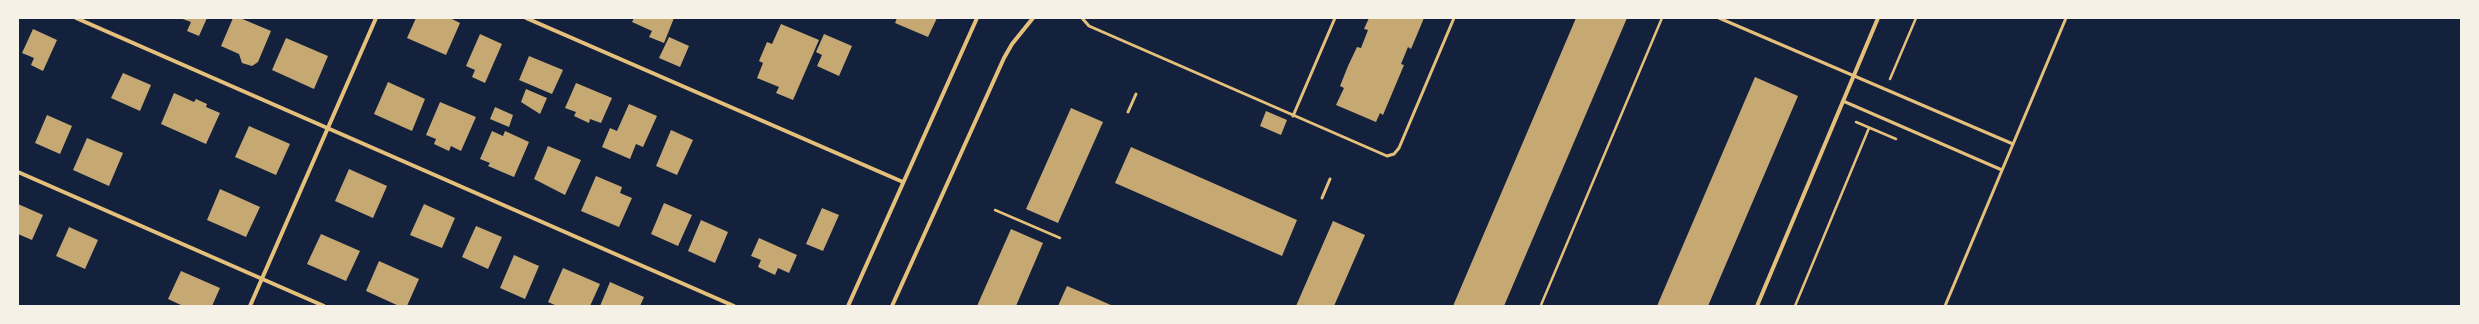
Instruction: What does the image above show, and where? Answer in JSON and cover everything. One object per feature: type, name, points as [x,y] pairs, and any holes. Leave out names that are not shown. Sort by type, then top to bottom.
[{"type":"street","points":[[76,18],[734,306]]},
{"type":"street","points":[[250,306],[327,127],[376,18]]},
{"type":"street","points":[[526,18],[903,182]]},
{"type":"street","points":[[848,306],[977,18]]},
{"type":"street","points":[[892,306],[1004,58],[1012,44],[1033,18]]},
{"type":"street","points":[[1757,306],[1878,18]]},
{"type":"street","points":[[18,172],[324,306]]},
{"type":"lane","points":[[1082,18],[1090,26],[1387,156],[1394,154],[1454,18]]},
{"type":"lane","points":[[1293,116],[1335,18]]},
{"type":"lane","points":[[1719,18],[2013,144]]},
{"type":"lane","points":[[1944,306],[2066,18]]},
{"type":"lane","points":[[1128,112],[1136,94]]},
{"type":"lane","points":[[1843,101],[2002,170]]},
{"type":"lane","points":[[1322,198],[1330,179]]},
{"type":"path","points":[[1541,305],[1662,18]]},
{"type":"path","points":[[1890,79],[1916,18]]},
{"type":"path","points":[[1856,122],[1896,139]]},
{"type":"path","points":[[1795,306],[1869,128]]},
{"type":"path","points":[[995,210],[1060,238]]},
{"type":"building","points":[[180,18],[207,18],[199,36],[187,31],[191,22]]},
{"type":"building","points":[[233,18],[240,18],[271,31],[258,62],[252,66],[242,63],[239,54],[221,46]]},
{"type":"building","points":[[416,18],[450,18],[460,23],[446,55],[407,38]]},
{"type":"building","points":[[634,18],[674,18],[664,43],[649,37],[652,31],[632,22]]},
{"type":"building","points":[[897,18],[937,18],[928,37],[895,23]]},
{"type":"building","points":[[1369,18],[1424,18],[1411,49],[1408,47],[1401,64],[1404,65],[1383,115],[1380,113],[1376,122],[1336,105],[1344,88],[1340,86],[1348,66],[1357,47],[1361,48],[1368,30],[1364,29]]},
{"type":"building","points":[[1576,18],[1627,18],[1504,306],[1453,306]]},
{"type":"building","points":[[781,24],[819,40],[793,100],[776,93],[779,87],[757,78],[763,63],[759,61],[767,42],[772,44]]},
{"type":"building","points":[[33,29],[57,40],[43,71],[31,65],[34,58],[22,53]]},
{"type":"building","points":[[480,34],[502,44],[485,83],[472,77],[475,70],[466,66]]},
{"type":"building","points":[[824,34],[852,46],[839,76],[817,66],[822,55],[816,52]]},
{"type":"building","points":[[669,37],[689,46],[680,67],[659,58]]},
{"type":"building","points":[[286,38],[328,56],[314,89],[272,70]]},
{"type":"building","points":[[529,56],[563,70],[552,94],[519,80]]},
{"type":"building","points":[[123,73],[151,85],[140,111],[111,98]]},
{"type":"building","points":[[1755,77],[1798,96],[1708,306],[1657,306]]},
{"type":"building","points":[[388,82],[425,99],[412,131],[374,114]]},
{"type":"building","points":[[576,83],[612,98],[601,123],[590,119],[589,123],[574,116],[576,112],[565,108]]},
{"type":"building","points":[[526,89],[547,98],[540,114],[521,102]]},
{"type":"building","points":[[174,93],[194,102],[196,99],[207,104],[206,107],[220,113],[206,144],[161,124]]},
{"type":"building","points":[[440,102],[476,117],[461,151],[451,146],[449,151],[434,144],[436,139],[426,135]]},
{"type":"building","points":[[629,104],[657,116],[643,147],[636,144],[630,159],[602,147],[610,128],[617,131]]},
{"type":"building","points":[[495,107],[513,115],[509,127],[490,119]]},
{"type":"building","points":[[1071,108],[1103,122],[1058,223],[1026,209]]},
{"type":"building","points":[[1266,111],[1287,120],[1281,135],[1260,126]]},
{"type":"building","points":[[47,115],[72,126],[60,154],[35,143]]},
{"type":"building","points":[[249,126],[290,144],[276,175],[235,157]]},
{"type":"building","points":[[671,130],[693,140],[677,175],[656,166]]},
{"type":"building","points":[[492,131],[503,136],[505,131],[529,142],[514,177],[488,166],[490,163],[480,159]]},
{"type":"building","points":[[87,138],[123,153],[109,186],[73,170]]},
{"type":"building","points":[[548,146],[581,160],[565,195],[534,179]]},
{"type":"building","points":[[1131,147],[1297,220],[1282,256],[1115,183]]},
{"type":"building","points":[[349,169],[387,186],[373,218],[335,201]]},
{"type":"building","points":[[596,176],[622,187],[620,193],[632,198],[619,227],[581,211]]},
{"type":"building","points":[[220,189],[260,207],[246,237],[207,220]]},
{"type":"building","points":[[664,203],[692,215],[678,246],[651,234]]},
{"type":"building","points":[[18,204],[43,215],[32,240],[18,234]]},
{"type":"building","points":[[424,204],[455,218],[442,248],[410,235]]},
{"type":"building","points":[[822,208],[839,215],[823,251],[806,244]]},
{"type":"building","points":[[701,220],[728,232],[715,263],[688,251]]},
{"type":"building","points":[[1333,221],[1365,235],[1334,306],[1296,306]]},
{"type":"building","points":[[476,226],[502,237],[488,269],[462,257]]},
{"type":"building","points":[[69,227],[98,240],[85,269],[56,256]]},
{"type":"building","points":[[1011,229],[1043,243],[1016,306],[977,306]]},
{"type":"building","points":[[321,234],[360,251],[346,281],[307,264]]},
{"type":"building","points":[[759,238],[797,255],[789,273],[778,268],[775,275],[758,267],[761,260],[751,256]]},
{"type":"building","points":[[514,255],[539,266],[525,299],[500,288]]},
{"type":"building","points":[[379,261],[419,279],[407,306],[399,306],[366,291]]},
{"type":"building","points":[[563,268],[600,284],[590,306],[557,306],[548,302]]},
{"type":"building","points":[[181,271],[220,288],[212,306],[183,306],[168,299]]},
{"type":"building","points":[[610,282],[644,297],[640,306],[600,306]]},
{"type":"building","points":[[1067,286],[1095,298],[1113,306],[1058,306]]}]
